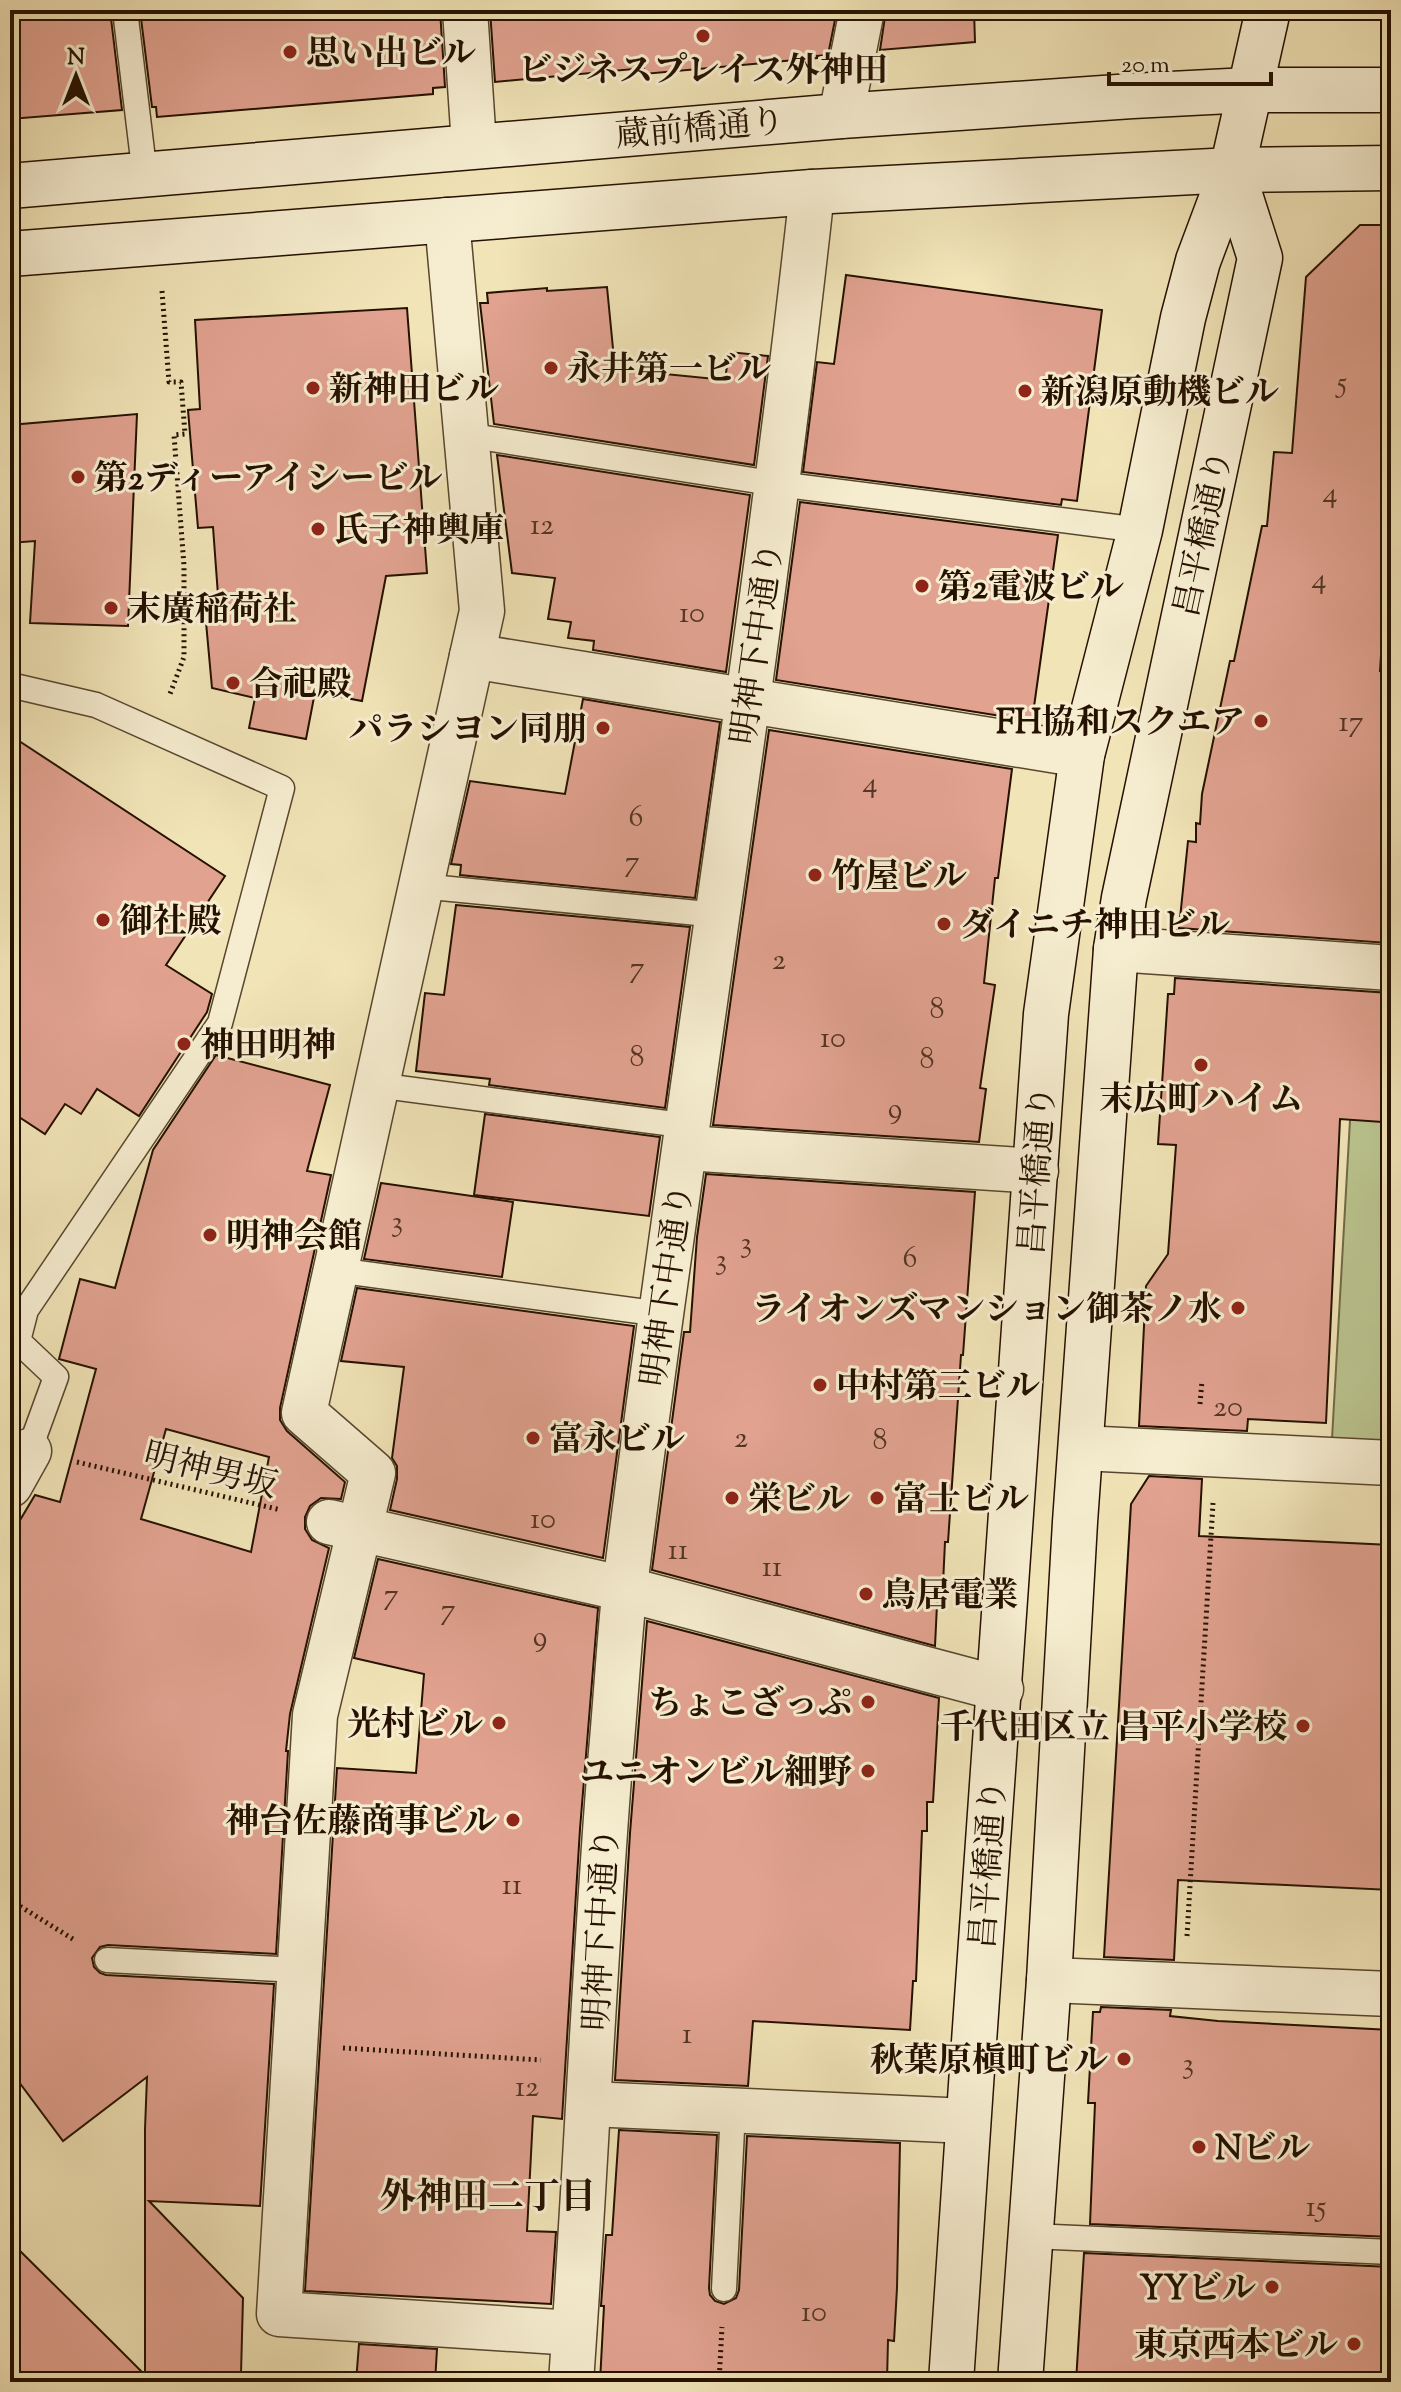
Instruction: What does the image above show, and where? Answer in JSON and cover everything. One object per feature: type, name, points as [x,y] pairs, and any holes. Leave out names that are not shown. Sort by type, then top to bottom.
[{"type":"street","points":[[465,10],[474,145]]},
{"type":"street","points":[[841,116],[862,10]]},
{"type":"street","name":"昌平橋通り","points":[[951,2382],[1046,1014],[1082,755],[1140,530],[1187,303],[1198,261],[1232,170],[1268,10]]},
{"type":"street","name":"蔵前橋通り","points":[[10,186],[841,116],[1249,90],[1391,90]]},
{"type":"street","points":[[10,254],[812,192],[1232,170],[1391,168]]},
{"type":"street","name":"昌平橋通り","points":[[1020,2382],[1116,949],[1260,258],[1232,170]]},
{"type":"street","name":"明神下中通り","points":[[571,2382],[603,1853],[625,1589],[778,484],[812,192]]},
{"type":"street","points":[[447,220],[482,611],[304,1413],[373,1473],[345,1526],[315,1715],[279,2314],[574,2333]]},
{"type":"street","points":[[472,656],[1082,755]]},
{"type":"street","points":[[1116,949],[1391,968]]},
{"type":"street","points":[[688,1137],[1036,1171]]},
{"type":"street","points":[[1081,1448],[1391,1463]]},
{"type":"street","points":[[345,1526],[625,1589],[1001,1689]]},
{"type":"street","points":[[1049,1980],[1391,1994]]},
{"type":"street","points":[[590,2084],[733,2110],[968,2121]]},
{"type":"lane","points":[[125,10],[145,176]]},
{"type":"lane","points":[[466,435],[778,484],[1140,530]]},
{"type":"lane","points":[[10,685],[96,705],[282,788],[220,1023],[26,1310],[18,1341],[56,1377],[20,1468]]},
{"type":"lane","points":[[420,886],[718,915]]},
{"type":"lane","points":[[376,1085],[688,1137]]},
{"type":"lane","points":[[336,1270],[661,1314]]},
{"type":"lane","points":[[107,1960],[299,1970]]},
{"type":"lane","points":[[724,2289],[733,2110]]},
{"type":"lane","points":[[1031,2236],[1391,2252]]},
{"type":"path","points":[[156,732],[184,657],[184,566],[174,435],[185,434],[181,382],[169,382],[162,286]]},
{"type":"path","name":"明神男坂","points":[[82,1463],[345,1526]]},
{"type":"path","points":[[1184,1986],[1214,1494]]},
{"type":"path","points":[[10,1900],[107,1960]]},
{"type":"path","points":[[294,2045],[590,2084]]},
{"type":"path","points":[[719,2382],[724,2289]]},
{"type":"green space","points":[[1356,1014],[1391,1015],[1391,1443],[1332,1439]]},
{"type":"building","points":[[10,10],[110,10],[122,110],[10,119]]},
{"type":"building","name":"思い出ビル","points":[[140,10],[440,10],[445,87],[433,88],[433,94],[157,117],[156,107],[152,107]]},
{"type":"building","points":[[490,10],[837,10],[828,55],[817,58],[644,74],[644,68],[495,82]]},
{"type":"building","points":[[886,10],[974,10],[975,42],[880,50]]},
{"type":"building","points":[[1360,225],[1391,225],[1391,530],[1380,671],[1391,672],[1388,943],[1179,928],[1188,841],[1196,842],[1196,823],[1200,824],[1202,794],[1230,661],[1234,661],[1262,526],[1267,526],[1274,452],[1292,453],[1306,277]]},
{"type":"building","name":"新潟原動機ビル","points":[[846,275],[1102,310],[1077,501],[1062,499],[1061,505],[803,472],[817,362],[834,364]]},
{"type":"building","points":[[607,287],[615,369],[725,380],[729,352],[768,356],[754,465],[494,424],[480,303],[488,303],[487,293]]},
{"type":"building","points":[[407,308],[427,573],[386,576],[362,701],[315,692],[306,739],[249,728],[255,698],[212,688],[205,611],[219,609],[213,527],[198,528],[188,410],[200,409],[195,320]]},
{"type":"building","name":"第2ディーアイシービル","points":[[137,414],[128,626],[30,623],[35,541],[10,543],[10,425]]},
{"type":"building","points":[[497,455],[750,495],[726,672],[593,650],[594,641],[568,638],[571,622],[548,619],[555,578],[512,573]]},
{"type":"building","name":"第2電波ビル","points":[[800,502],[1058,535],[1032,721],[776,680]]},
{"type":"building","points":[[583,699],[720,722],[695,898],[460,875],[461,865],[451,864],[470,781],[565,794]]},
{"type":"building","points":[[769,730],[1012,769],[998,878],[995,878],[984,983],[995,985],[980,1088],[986,1089],[979,1142],[713,1125]]},
{"type":"building","name":"御社殿","points":[[10,735],[225,876],[166,965],[212,994],[207,1012],[139,1116],[97,1089],[81,1114],[65,1104],[45,1134],[10,1111]]},
{"type":"building","points":[[456,905],[690,927],[665,1108],[489,1085],[490,1079],[416,1071],[425,993],[444,995]]},
{"type":"building","points":[[1175,978],[1390,993],[1382,1122],[1340,1119],[1326,1423],[1248,1419],[1247,1431],[1139,1426],[1146,1286],[1168,1254],[1176,1145],[1158,1144],[1168,994],[1174,994]]},
{"type":"building","points":[[216,1055],[330,1085],[307,1171],[331,1175],[280,1408],[280,1420],[287,1431],[345,1482],[341,1499],[321,1498],[310,1506],[305,1517],[305,1529],[312,1540],[329,1548],[290,1714],[276,1954],[108,1945],[100,1947],[92,1958],[94,1967],[106,1975],[274,1984],[260,2206],[149,2201],[243,2298],[241,2374],[145,2374],[147,2077],[63,2141],[10,2070],[10,1537],[35,1495],[60,1502],[96,1369],[59,1359],[80,1279],[115,1288],[153,1150]],"holes":[[[166,1429],[269,1457],[251,1552],[141,1519]]]},
{"type":"building","points":[[485,1114],[660,1137],[649,1216],[474,1195]]},
{"type":"building","points":[[706,1174],[975,1192],[948,1542],[945,1542],[943,1584],[938,1584],[935,1646],[652,1570],[684,1332],[690,1332],[697,1237]]},
{"type":"building","points":[[381,1183],[513,1202],[502,1277],[364,1259]]},
{"type":"building","points":[[357,1288],[634,1326],[603,1558],[390,1510],[397,1479],[397,1466],[392,1458],[404,1367],[341,1361]]},
{"type":"building","points":[[1149,1476],[1202,1479],[1199,1536],[1391,1545],[1391,1890],[1178,1880],[1174,1960],[1104,1957],[1131,1504]]},
{"type":"building","points":[[378,1559],[598,1608],[580,1829],[562,2119],[533,2116],[527,2231],[556,2232],[551,2304],[305,2291],[337,1768],[416,1773],[424,1674],[354,1658]]},
{"type":"building","points":[[647,1621],[939,1698],[933,1802],[927,1802],[927,1831],[922,1831],[916,1981],[913,1981],[910,2030],[753,2021],[748,2086],[615,2080]]},
{"type":"building","points":[[1101,2007],[1171,2010],[1170,2016],[1218,2021],[1391,2030],[1391,2237],[1090,2224],[1095,2103],[1088,2103],[1093,2012],[1100,2012]]},
{"type":"building","points":[[619,2130],[717,2135],[709,2288],[715,2301],[724,2304],[736,2298],[739,2290],[747,2136],[900,2143],[897,2288],[894,2341],[888,2340],[887,2382],[600,2382],[606,2235],[612,2235]]},
{"type":"building","points":[[10,2241],[109,2339],[152,2382],[10,2382]]},
{"type":"building","points":[[1084,2253],[1391,2267],[1385,2382],[1076,2382]]},
{"type":"building","points":[[359,2344],[437,2349],[435,2382],[356,2382]]},
{"type":"place","name":"ビジネスプレイス外神田","points":[[703,36]]},
{"type":"place","name":"思い出ビル","points":[[290,52]]},
{"type":"place","name":"永井第一ビル","points":[[551,368]]},
{"type":"place","name":"新神田ビル","points":[[313,388]]},
{"type":"place","name":"新潟原動機ビル","points":[[1025,391]]},
{"type":"place","name":"第2ディーアイシービル","points":[[78,477]]},
{"type":"place","name":"氏子神輿庫","points":[[318,529]]},
{"type":"place","name":"第2電波ビル","points":[[922,586]]},
{"type":"place","name":"末廣稲荷社","points":[[111,608]]},
{"type":"place","name":"合祀殿","points":[[233,683]]},
{"type":"place","name":"FH協和スクエア","points":[[1261,721]]},
{"type":"place","name":"パラシヨン同朋","points":[[603,728]]},
{"type":"place","name":"竹屋ビル","points":[[815,875]]},
{"type":"place","name":"御社殿","points":[[103,920]]},
{"type":"place","name":"ダイニチ神田ビル","points":[[944,924]]},
{"type":"place","name":"神田明神","points":[[184,1044]]},
{"type":"place","name":"末広町ハイム","points":[[1201,1065]]},
{"type":"place","name":"明神会館","points":[[210,1235]]},
{"type":"place","name":"ライオンズマンション御茶ノ水","points":[[1238,1308]]},
{"type":"place","name":"中村第三ビル","points":[[820,1385]]},
{"type":"place","name":"富永ビル","points":[[533,1438]]},
{"type":"place","name":"栄ビル","points":[[732,1498]]},
{"type":"place","name":"富士ビル","points":[[877,1498]]},
{"type":"place","name":"鳥居電業","points":[[866,1594]]},
{"type":"place","name":"ちょこざっぷ","points":[[868,1702]]},
{"type":"place","name":"光村ビル","points":[[499,1723]]},
{"type":"place","name":"千代田区立 昌平小学校","points":[[1303,1726]]},
{"type":"place","name":"ユニオンビル細野","points":[[868,1771]]},
{"type":"place","name":"神台佐藤商事ビル","points":[[513,1820]]},
{"type":"place","name":"秋葉原槇町ビル","points":[[1124,2059]]},
{"type":"place","name":"Nビル","points":[[1199,2147]]},
{"type":"place","name":"YYビル","points":[[1272,2287]]},
{"type":"place","name":"東京西本ビル","points":[[1354,2344]]},
{"type":"district","name":"外神田二丁目","points":[[488,2195]]}]
